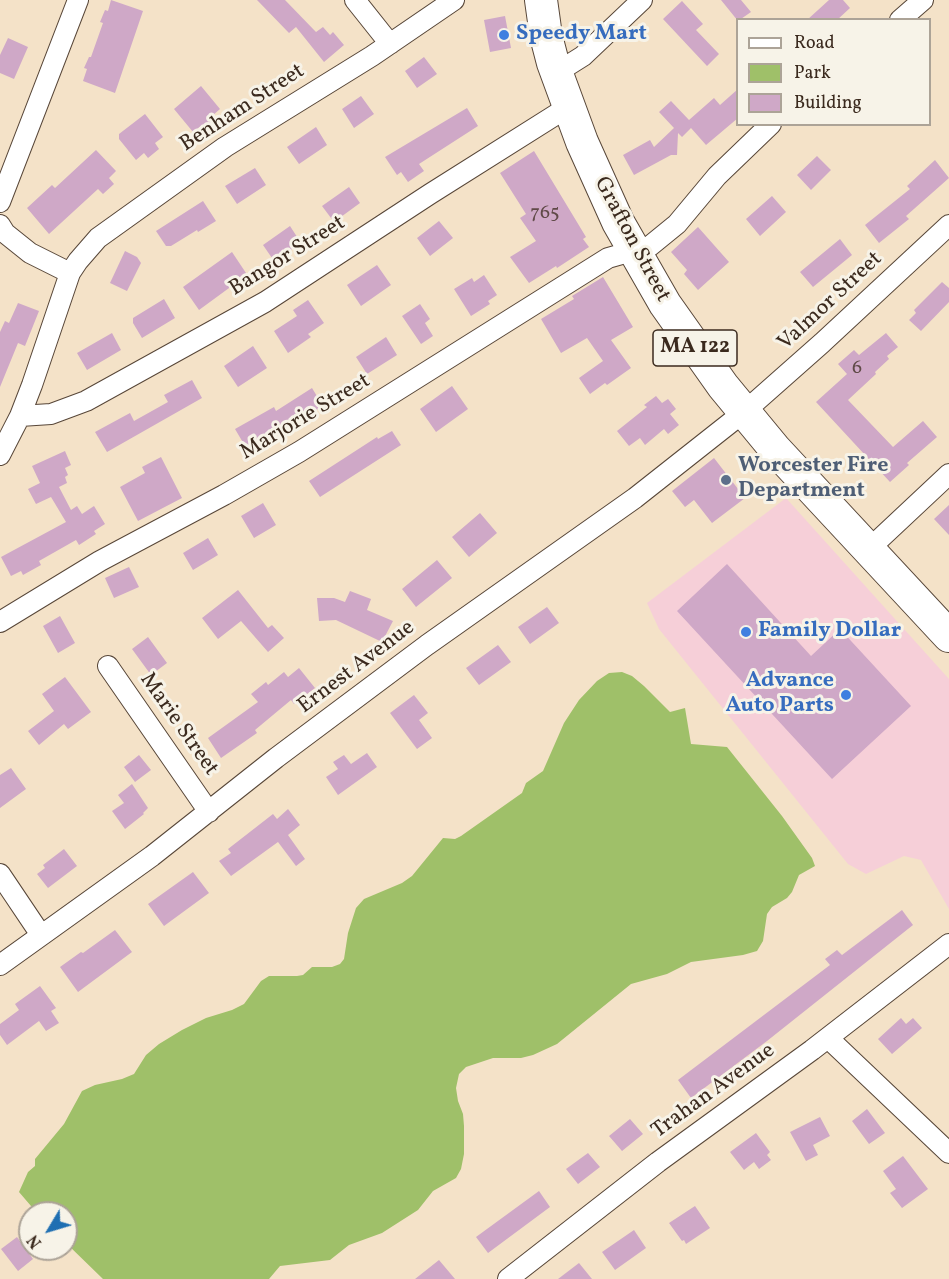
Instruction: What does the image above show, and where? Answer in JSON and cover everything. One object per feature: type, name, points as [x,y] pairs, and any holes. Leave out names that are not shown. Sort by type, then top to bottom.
[{"type":"highway","name":"Grafton Street","points":[[541,0],[546,36],[556,73],[606,198],[634,252],[684,332],[744,412],[797,473],[949,636]]},
{"type":"street","points":[[0,202],[78,0]]},
{"type":"street","points":[[355,0],[390,44]]},
{"type":"street","name":"Benham Street","points":[[0,454],[20,416],[44,353],[70,273],[87,249],[115,224],[225,147],[390,44],[453,0]]},
{"type":"street","points":[[556,73],[583,56],[642,0]]},
{"type":"street","points":[[902,18],[923,0]]},
{"type":"street","name":"Bangor Street","points":[[20,416],[51,414],[86,401],[265,302],[568,107]]},
{"type":"street","name":"Marjorie Street","points":[[0,622],[100,561],[299,452],[608,258],[650,246],[677,224],[717,176],[769,126]]},
{"type":"street","points":[[0,225],[5,233],[30,253],[70,273]]},
{"type":"street","name":"Valmor Street","points":[[744,412],[949,225]]},
{"type":"street","name":"Ernest Avenue","points":[[0,965],[123,877],[427,645],[628,503],[744,412]]},
{"type":"street","points":[[868,549],[949,474]]},
{"type":"street","name":"Marie Street","points":[[108,666],[209,812]]},
{"type":"street","points":[[0,874],[41,935]]},
{"type":"street","name":"Trahan Avenue","points":[[512,1278],[680,1145],[828,1038],[949,944]]},
{"type":"street","points":[[828,1038],[949,1153]]},
{"type":"shaded area","points":[[786,498],[949,679],[949,909],[921,860],[904,856],[866,874],[848,864],[659,629],[647,603]]},
{"type":"green space","points":[[622,672],[632,676],[670,712],[685,708],[691,744],[727,747],[812,858],[815,866],[799,875],[792,892],[772,907],[767,914],[763,941],[757,951],[691,962],[667,974],[631,984],[557,1044],[533,1055],[521,1058],[493,1058],[466,1067],[459,1074],[456,1088],[463,1114],[464,1154],[461,1169],[456,1178],[433,1191],[418,1210],[382,1233],[349,1245],[330,1260],[280,1266],[269,1279],[103,1279],[78,1255],[78,1201],[27,1201],[19,1192],[28,1172],[35,1166],[35,1159],[64,1124],[82,1091],[134,1074],[146,1055],[159,1044],[206,1018],[244,1004],[261,981],[269,976],[303,975],[312,967],[332,967],[340,964],[344,959],[348,933],[356,908],[364,899],[402,883],[412,876],[443,838],[455,839],[461,836],[522,793],[526,783],[543,771],[564,723],[579,700],[597,681],[609,673]]},
{"type":"building","points":[[111,0],[143,11],[115,93],[83,81],[87,69],[84,68],[91,57],[103,23],[100,22],[105,10],[108,11]]},
{"type":"building","points":[[257,0],[285,0],[316,32],[323,27],[330,35],[333,32],[344,45],[324,62],[296,27],[289,33]]},
{"type":"building","points":[[721,0],[741,0],[751,12],[742,18],[736,19]]},
{"type":"building","points":[[829,0],[843,0],[850,8],[839,18],[809,18]]},
{"type":"building","points":[[682,1],[703,24],[696,30],[719,54],[707,66],[663,19]]},
{"type":"building","points":[[505,16],[511,48],[490,52],[484,20]]},
{"type":"building","points":[[8,38],[28,47],[14,79],[0,73],[0,55]]},
{"type":"building","points":[[424,57],[437,74],[417,88],[405,71]]},
{"type":"building","points":[[201,86],[220,109],[212,116],[216,122],[205,131],[201,126],[193,132],[174,109]]},
{"type":"building","points":[[736,91],[736,120],[706,145],[691,128],[682,137],[678,133],[677,155],[671,155],[634,175],[623,155],[650,140],[654,147],[674,128],[659,112],[671,101],[689,120],[714,98],[720,105]]},
{"type":"building","points":[[361,96],[374,114],[354,128],[342,109]]},
{"type":"building","points":[[467,108],[478,126],[419,164],[424,171],[408,182],[401,172],[397,175],[385,157]]},
{"type":"building","points":[[145,114],[163,137],[155,143],[159,149],[148,158],[144,153],[136,160],[119,139],[119,134]]},
{"type":"building","points":[[316,127],[327,145],[299,164],[287,147]]},
{"type":"building","points":[[96,150],[116,171],[109,178],[114,184],[103,194],[98,189],[49,234],[27,208],[52,185],[55,188]]},
{"type":"building","points":[[534,151],[586,237],[583,239],[589,247],[529,283],[510,257],[536,241],[520,218],[526,214],[500,173]]},
{"type":"building","points":[[817,156],[831,170],[811,190],[797,175]]},
{"type":"building","points":[[935,160],[949,178],[906,216],[909,219],[879,243],[865,225],[910,189],[907,186]]},
{"type":"building","points":[[255,168],[266,185],[237,204],[225,186]]},
{"type":"building","points":[[349,187],[360,203],[334,222],[322,206]]},
{"type":"building","points":[[772,196],[786,212],[760,236],[746,219]]},
{"type":"building","points":[[203,201],[216,221],[171,246],[166,246],[156,231]]},
{"type":"building","points":[[439,221],[453,238],[430,256],[417,238]]},
{"type":"building","points":[[290,226],[301,243],[274,261],[263,245]]},
{"type":"building","points":[[698,227],[729,262],[698,290],[684,274],[687,270],[671,252]]},
{"type":"building","points":[[840,239],[852,255],[813,287],[800,272]]},
{"type":"building","points":[[125,251],[137,257],[141,263],[127,291],[110,283]]},
{"type":"building","points":[[232,252],[246,273],[199,310],[183,287]]},
{"type":"building","points":[[377,265],[391,285],[361,306],[347,285]]},
{"type":"building","points":[[484,275],[497,295],[488,301],[490,304],[471,316],[454,289],[472,278],[474,282]]},
{"type":"building","points":[[603,277],[633,327],[611,340],[631,368],[590,394],[579,378],[603,361],[587,338],[561,353],[541,319],[574,299],[572,296]]},
{"type":"building","points":[[942,282],[949,288],[949,302],[921,331],[909,320],[916,313],[914,310]]},
{"type":"building","points":[[164,299],[175,318],[142,338],[133,323],[133,318]]},
{"type":"building","points":[[308,300],[324,323],[308,334],[311,337],[288,353],[274,331],[297,316],[293,310]]},
{"type":"building","points":[[18,303],[39,311],[25,346],[18,343],[0,387],[0,332],[5,321],[9,323]]},
{"type":"building","points":[[420,304],[430,319],[425,323],[433,336],[421,344],[402,316]]},
{"type":"building","points":[[112,333],[121,350],[87,370],[77,353]]},
{"type":"building","points":[[886,333],[898,347],[887,356],[889,359],[875,372],[876,374],[848,400],[893,447],[923,421],[937,437],[907,463],[909,465],[890,482],[816,402],[847,374],[838,364],[854,350],[859,355]]},
{"type":"building","points":[[386,337],[397,355],[367,374],[356,357]]},
{"type":"building","points":[[253,346],[267,368],[238,387],[224,366]]},
{"type":"building","points":[[192,380],[202,398],[107,452],[95,432],[130,413],[134,421],[168,402],[164,395]]},
{"type":"building","points":[[452,386],[468,409],[436,432],[420,409]]},
{"type":"building","points":[[312,388],[323,406],[248,451],[235,429],[274,407],[276,411]]},
{"type":"building","points":[[656,396],[662,403],[668,399],[676,409],[670,414],[679,425],[668,434],[664,429],[645,445],[640,438],[629,446],[617,431],[647,407],[644,405]]},
{"type":"building","points":[[392,431],[401,445],[320,497],[309,481],[377,437],[378,439]]},
{"type":"building","points":[[65,451],[71,465],[65,468],[68,475],[65,477],[67,483],[59,487],[71,510],[77,506],[82,514],[94,506],[105,524],[94,531],[96,534],[79,545],[76,540],[39,561],[41,565],[23,575],[21,571],[11,576],[1,557],[66,522],[51,497],[36,504],[28,489],[40,483],[32,466]]},
{"type":"building","points":[[161,457],[182,498],[138,521],[120,487],[145,473],[142,467]]},
{"type":"building","points":[[714,458],[745,498],[712,523],[694,500],[685,507],[672,491]]},
{"type":"building","points":[[263,503],[276,525],[254,538],[241,516]]},
{"type":"building","points":[[949,505],[949,535],[934,519]]},
{"type":"building","points":[[480,513],[497,533],[469,557],[452,537]]},
{"type":"building","points":[[208,538],[218,555],[193,570],[183,553]]},
{"type":"building","points":[[437,560],[452,578],[416,607],[402,589]]},
{"type":"building","points":[[727,564],[811,656],[840,629],[911,706],[832,779],[677,611]]},
{"type":"building","points":[[129,567],[139,587],[114,598],[105,578]]},
{"type":"building","points":[[238,590],[268,628],[272,625],[284,638],[268,652],[241,621],[218,639],[202,618]]},
{"type":"building","points":[[350,591],[371,599],[367,610],[393,621],[382,642],[336,620],[319,621],[317,598],[334,598],[345,602]]},
{"type":"building","points":[[547,607],[559,623],[530,644],[518,627]]},
{"type":"building","points":[[60,616],[75,643],[58,653],[43,626]]},
{"type":"building","points":[[148,637],[167,663],[151,675],[132,649]]},
{"type":"building","points":[[498,645],[511,662],[479,685],[466,668]]},
{"type":"building","points":[[299,668],[315,688],[294,704],[291,700],[255,730],[257,733],[221,758],[208,738],[258,702],[251,694],[266,682],[268,685],[284,672],[288,677]]},
{"type":"building","points":[[65,677],[91,712],[68,729],[64,724],[39,745],[28,731],[54,711],[42,694]]},
{"type":"building","points":[[414,695],[428,713],[419,720],[432,738],[417,749],[390,713]]},
{"type":"building","points":[[367,753],[377,767],[338,795],[326,777],[338,769],[333,762],[344,755],[351,764]]},
{"type":"building","points":[[139,755],[151,770],[135,782],[124,767]]},
{"type":"building","points":[[11,768],[26,789],[0,808],[0,775]]},
{"type":"building","points":[[132,784],[148,808],[125,829],[112,811],[124,803],[118,795]]},
{"type":"building","points":[[288,809],[300,825],[288,835],[305,859],[296,866],[278,842],[231,876],[219,861],[231,853],[228,849],[273,814],[277,819]]},
{"type":"building","points":[[64,849],[77,866],[48,888],[37,874],[45,868],[43,865]]},
{"type":"building","points":[[193,872],[209,893],[164,926],[148,904]]},
{"type":"building","points":[[902,910],[913,925],[691,1098],[678,1080],[830,965],[825,959],[837,950],[842,955]]},
{"type":"building","points":[[115,930],[132,952],[78,992],[60,967]]},
{"type":"building","points":[[40,986],[56,1008],[51,1011],[59,1023],[46,1031],[39,1021],[7,1045],[0,1035],[0,1024],[19,1010],[15,1004]]},
{"type":"building","points":[[901,1018],[906,1024],[913,1018],[922,1028],[892,1054],[878,1039]]},
{"type":"building","points":[[867,1109],[885,1133],[869,1144],[852,1121]]},
{"type":"building","points":[[820,1117],[830,1136],[813,1145],[818,1155],[806,1161],[790,1132]]},
{"type":"building","points":[[630,1119],[643,1134],[622,1151],[609,1136]]},
{"type":"building","points":[[756,1133],[770,1152],[767,1155],[771,1160],[759,1169],[754,1162],[744,1170],[730,1152]]},
{"type":"building","points":[[588,1153],[600,1167],[578,1184],[566,1169]]},
{"type":"building","points":[[903,1156],[928,1189],[902,1208],[890,1193],[896,1189],[883,1171]]},
{"type":"building","points":[[539,1191],[550,1207],[488,1253],[476,1237]]},
{"type":"building","points":[[695,1206],[710,1228],[686,1244],[669,1223]]},
{"type":"building","points":[[634,1230],[646,1248],[615,1270],[602,1252]]},
{"type":"building","points":[[17,1237],[18,1261],[30,1261],[18,1271],[1,1249]]},
{"type":"building","points":[[439,1260],[455,1279],[415,1279]]},
{"type":"building","points":[[579,1263],[592,1279],[558,1279]]},
{"type":"place","name":"Speedy Mart","points":[[504,35]]},
{"type":"place","name":"Worcester Fire Department","points":[[726,480]]},
{"type":"place","name":"Family Dollar","points":[[746,632]]},
{"type":"place","name":"Advance Auto Parts","points":[[846,695]]}]
